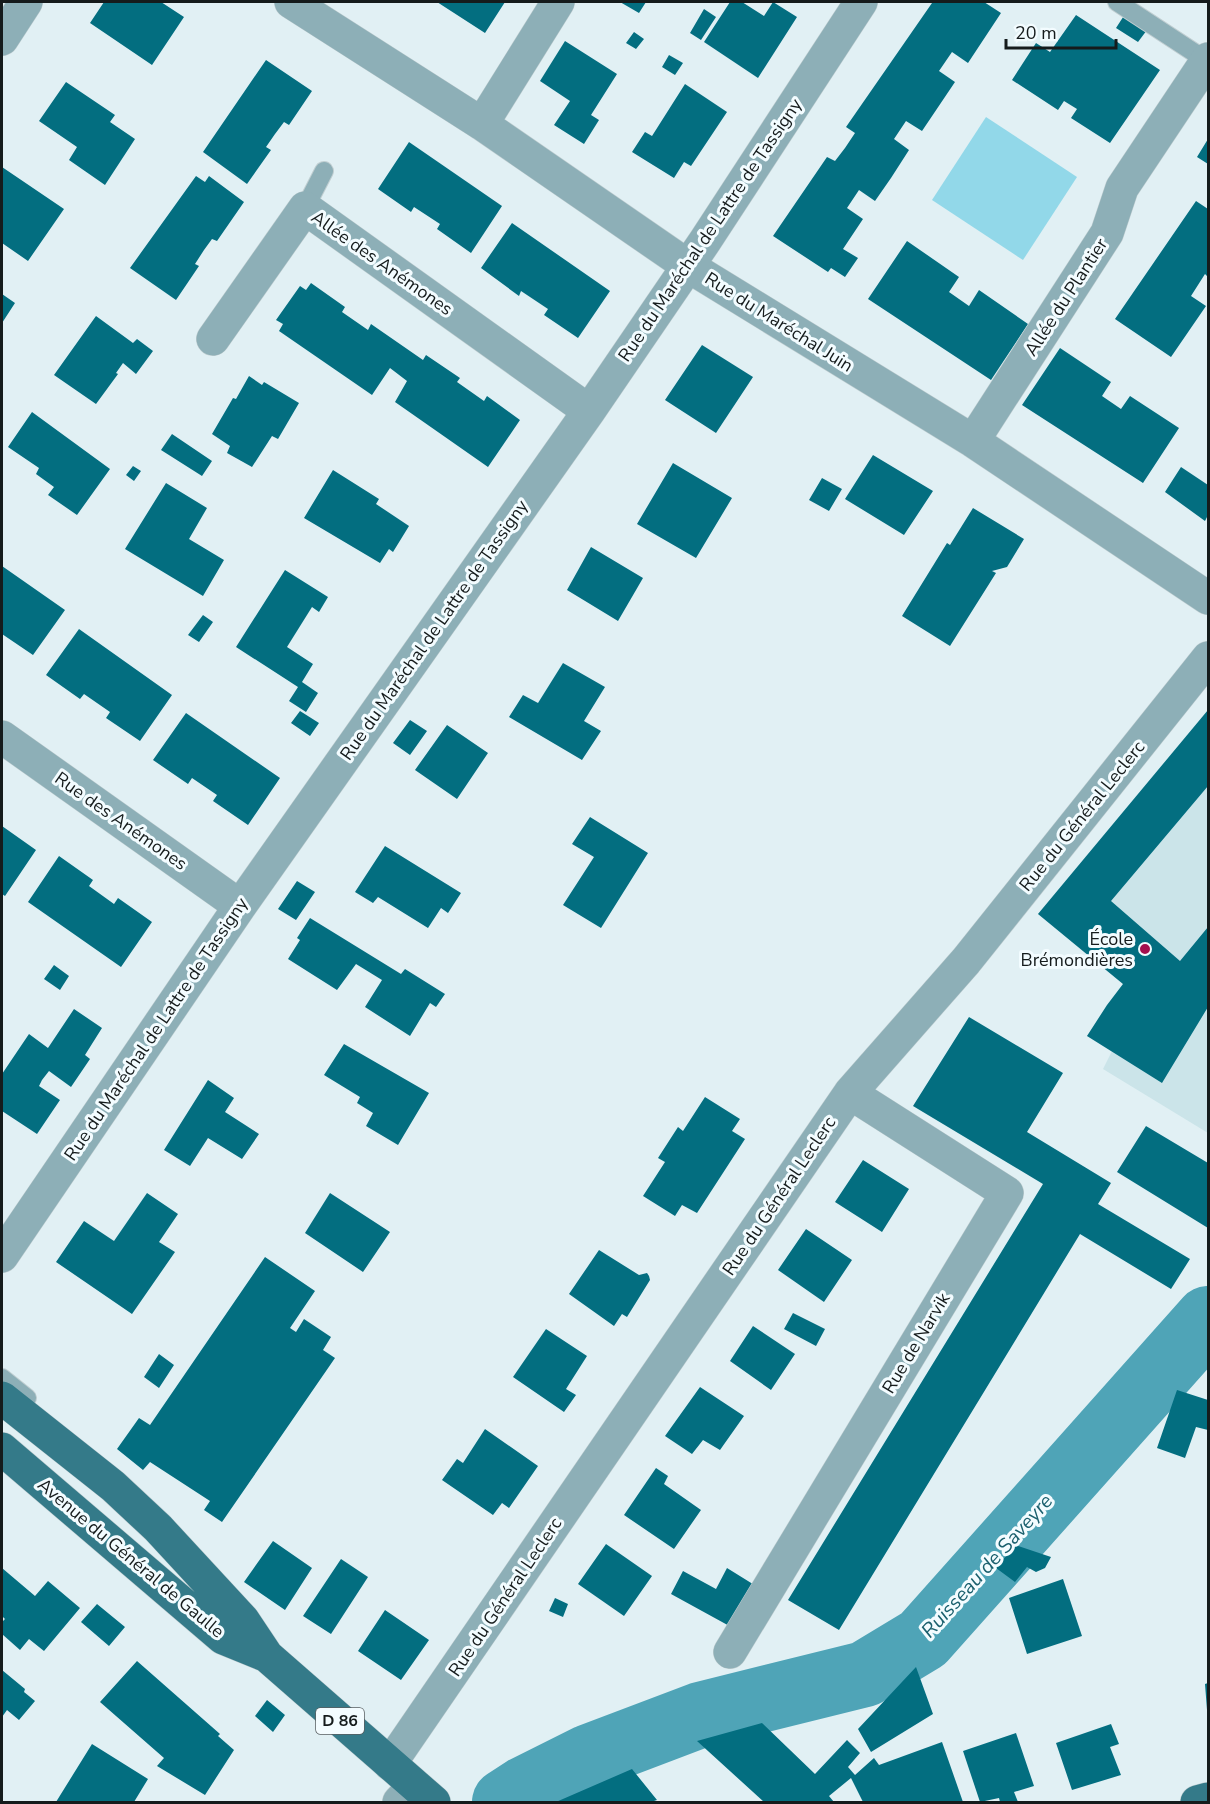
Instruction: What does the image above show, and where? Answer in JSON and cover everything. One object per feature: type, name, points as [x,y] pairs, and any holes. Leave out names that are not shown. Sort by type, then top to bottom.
[{"type":"main road","name":"Avenue du Général de Gaulle","points":[[2,1398],[113,1486],[158,1528],[243,1620],[267,1656],[390,1764],[416,1797]]},
{"type":"main road","name":"Avenue du Général de Gaulle","points":[[2,1449],[223,1638],[267,1656]]},
{"type":"main road","points":[[1197,1803],[1209,1798]]},
{"type":"street","points":[[2,39],[26,2]]},
{"type":"street","name":"Rue du Maréchal Juin","points":[[291,2],[482,124],[688,266],[973,441],[1209,598]]},
{"type":"street","points":[[482,124],[558,2]]},
{"type":"street","name":"Rue du Maréchal de Lattre de Tassigny","points":[[2,1256],[240,906],[589,411],[688,266],[861,2]]},
{"type":"street","name":"Allée du Plantier","points":[[973,441],[1107,233],[1122,188],[1208,60]]},
{"type":"street","name":"Allée des Anémones","points":[[213,339],[305,208],[589,411]]},
{"type":"street","name":"Rue du Général Leclerc","points":[[390,1764],[850,1093],[966,961],[1209,658]]},
{"type":"street","name":"Rue des Anémones","points":[[2,737],[240,906]]},
{"type":"street","name":"Rue de Narvik","points":[[730,1652],[1007,1193],[850,1093]]},
{"type":"lane","points":[[1117,2],[1208,60]]},
{"type":"lane","points":[[305,208],[324,171]]},
{"type":"lane","name":"Avenue du Général de Gaulle","points":[[2,1378],[96,1455],[113,1486]]},
{"type":"shaded area","points":[[986,117],[1077,177],[1023,260],[932,200]]},
{"type":"shaded area","name":"École Brémondières","points":[[1208,710],[1208,1133],[1103,1069],[1112,1051],[1087,1036],[1123,984],[1038,914]]},
{"type":"building","points":[[104,2],[161,2],[184,17],[152,65],[90,23]]},
{"type":"building","points":[[437,2],[505,2],[485,33]]},
{"type":"building","points":[[620,2],[646,2],[639,13]]},
{"type":"building","points":[[730,2],[742,2],[764,16],[773,2],[797,17],[758,78],[704,42]]},
{"type":"building","points":[[984,2],[1001,13],[968,63],[952,52],[939,71],[955,82],[922,131],[906,121],[894,139],[909,150],[875,201],[859,190],[847,208],[863,219],[843,249],[858,258],[845,277],[831,268],[828,272],[773,236],[827,157],[835,161],[845,148],[855,133],[846,127],[932,3]]},
{"type":"building","points":[[704,9],[716,17],[701,40],[690,33]]},
{"type":"building","points":[[1127,11],[1150,26],[1138,42],[1116,28]]},
{"type":"building","points":[[1076,15],[1160,70],[1110,143],[1071,118],[1077,109],[1064,101],[1058,110],[1012,80],[1036,43],[1050,52]]},
{"type":"building","points":[[634,32],[644,39],[636,49],[626,43]]},
{"type":"building","points":[[565,41],[617,74],[591,115],[599,120],[584,144],[554,125],[570,101],[540,81]]},
{"type":"building","points":[[669,55],[683,63],[675,75],[662,67]]},
{"type":"building","points":[[266,60],[312,91],[289,125],[284,122],[275,134],[266,147],[271,150],[247,184],[203,152]]},
{"type":"building","points":[[66,82],[115,115],[110,122],[135,139],[105,185],[69,160],[77,147],[39,121]]},
{"type":"building","points":[[685,84],[727,112],[691,166],[684,162],[674,178],[632,152],[645,132],[652,136]]},
{"type":"building","points":[[1208,139],[1208,164],[1197,157]]},
{"type":"building","points":[[409,142],[502,206],[471,253],[437,229],[440,224],[414,207],[411,212],[378,189]]},
{"type":"building","points":[[2,167],[64,209],[28,261],[2,243]]},
{"type":"building","points":[[196,176],[205,182],[209,176],[244,202],[217,241],[212,239],[204,250],[195,264],[199,266],[176,300],[130,268]]},
{"type":"building","points":[[1196,201],[1208,209],[1208,277],[1205,274],[1191,296],[1206,306],[1171,357],[1115,319]]},
{"type":"building","points":[[512,223],[610,291],[578,338],[544,315],[548,309],[521,291],[519,296],[481,268]]},
{"type":"building","points":[[907,241],[959,277],[949,292],[969,306],[979,290],[1028,324],[991,380],[868,299]]},
{"type":"building","points":[[311,283],[345,307],[342,312],[368,330],[371,324],[423,360],[426,355],[460,378],[457,382],[484,401],[487,396],[520,420],[488,467],[395,402],[407,381],[390,368],[372,395],[279,331],[283,324],[276,320],[300,286],[306,290]]},
{"type":"building","points":[[2,294],[15,303],[2,323]]},
{"type":"building","points":[[96,316],[133,343],[137,339],[153,351],[136,374],[123,363],[116,373],[118,374],[96,404],[54,375]]},
{"type":"building","points":[[702,345],[753,377],[716,433],[665,400]]},
{"type":"building","points":[[1060,348],[1111,382],[1102,396],[1121,409],[1130,396],[1179,428],[1143,483],[1022,405]]},
{"type":"building","points":[[249,376],[262,385],[264,382],[299,403],[278,439],[272,436],[252,467],[227,453],[230,446],[212,434]]},
{"type":"building","points":[[32,412],[110,469],[77,515],[48,495],[54,487],[36,474],[39,468],[8,447]]},
{"type":"building","points":[[172,434],[212,461],[202,476],[161,450]]},
{"type":"building","points":[[873,455],[933,491],[904,535],[845,499]]},
{"type":"building","points":[[673,463],[732,498],[696,558],[637,524]]},
{"type":"building","points":[[133,466],[141,471],[134,481],[126,475]]},
{"type":"building","points":[[1181,467],[1208,485],[1208,515],[1205,521],[1165,492]]},
{"type":"building","points":[[333,470],[379,499],[376,504],[409,526],[393,552],[389,549],[380,563],[304,518]]},
{"type":"building","points":[[822,478],[842,489],[829,511],[809,500]]},
{"type":"building","points":[[166,483],[207,508],[189,539],[224,560],[203,596],[125,549]]},
{"type":"building","points":[[973,508],[1024,539],[1007,567],[992,571],[996,573],[950,646],[902,616],[947,543],[950,545]]},
{"type":"building","points":[[591,547],[643,578],[618,621],[567,590]]},
{"type":"building","points":[[2,566],[65,610],[33,655],[2,634]]},
{"type":"building","points":[[285,570],[328,597],[319,612],[312,607],[287,647],[313,664],[302,682],[318,693],[306,712],[289,701],[298,687],[236,647]]},
{"type":"building","points":[[203,615],[213,622],[199,642],[188,635]]},
{"type":"building","points":[[79,629],[172,695],[140,741],[106,718],[110,712],[84,694],[80,699],[46,675]]},
{"type":"building","points":[[563,663],[605,687],[584,721],[601,731],[582,760],[509,717],[523,695],[538,703]]},
{"type":"building","name":"École Brémondières","points":[[1208,710],[1208,786],[1111,901],[1180,961],[1208,927],[1208,1007],[1162,1083],[1087,1036],[1123,984],[1038,914]]},
{"type":"building","points":[[300,711],[319,723],[310,736],[291,723]]},
{"type":"building","points":[[186,713],[280,778],[248,825],[213,801],[217,795],[192,778],[188,784],[153,760]]},
{"type":"building","points":[[410,720],[427,731],[410,755],[393,743]]},
{"type":"building","points":[[447,725],[488,753],[457,799],[415,770]]},
{"type":"building","points":[[590,817],[648,853],[601,928],[563,905],[594,857],[572,844]]},
{"type":"building","points":[[2,826],[36,850],[5,896],[2,894]]},
{"type":"building","points":[[385,846],[461,893],[448,913],[441,908],[428,928],[378,897],[373,903],[355,892]]},
{"type":"building","points":[[59,856],[93,880],[89,886],[114,904],[118,898],[152,922],[121,967],[28,902]]},
{"type":"building","points":[[297,881],[315,892],[296,920],[278,909]]},
{"type":"building","points":[[310,918],[401,974],[405,969],[445,994],[436,1007],[430,1003],[410,1036],[365,1007],[382,980],[356,964],[337,990],[288,959],[300,940],[297,938]]},
{"type":"building","points":[[54,965],[69,976],[60,990],[44,979]]},
{"type":"building","points":[[74,1009],[102,1028],[85,1055],[90,1059],[71,1087],[49,1071],[42,1080],[39,1086],[60,1100],[37,1134],[2,1111],[2,1074],[29,1034],[48,1048]]},
{"type":"building","points":[[969,1017],[1063,1073],[1027,1132],[1111,1183],[1098,1204],[1190,1259],[1171,1289],[1080,1234],[839,1630],[788,1600],[1043,1184],[913,1106]]},
{"type":"building","points":[[344,1044],[429,1093],[398,1145],[366,1126],[373,1113],[357,1103],[360,1097],[324,1075]]},
{"type":"building","points":[[208,1080],[234,1098],[225,1112],[259,1134],[242,1159],[208,1138],[190,1166],[164,1150]]},
{"type":"building","points":[[705,1097],[740,1119],[732,1131],[745,1139],[697,1213],[682,1205],[675,1216],[643,1196],[665,1162],[658,1158],[678,1127],[683,1131]]},
{"type":"building","points":[[1146,1126],[1208,1163],[1208,1228],[1117,1172]]},
{"type":"building","points":[[863,1160],[909,1189],[882,1232],[835,1202]]},
{"type":"building","points":[[147,1193],[178,1214],[159,1242],[175,1252],[132,1314],[56,1262],[84,1221],[114,1241]]},
{"type":"building","points":[[330,1193],[390,1232],[363,1272],[305,1233]]},
{"type":"building","points":[[806,1229],[852,1260],[824,1302],[778,1270]]},
{"type":"building","points":[[599,1250],[639,1275],[647,1273],[650,1280],[627,1317],[622,1314],[614,1326],[569,1294]]},
{"type":"building","points":[[265,1257],[315,1291],[290,1328],[296,1332],[304,1319],[331,1337],[323,1350],[335,1358],[222,1522],[204,1510],[210,1501],[150,1462],[143,1470],[117,1449],[139,1418],[150,1425]]},
{"type":"building","points":[[793,1313],[825,1329],[816,1346],[784,1329]]},
{"type":"building","points":[[753,1326],[795,1354],[771,1390],[730,1361]]},
{"type":"building","points":[[546,1329],[587,1356],[566,1389],[576,1395],[564,1412],[513,1377]]},
{"type":"building","points":[[159,1354],[174,1365],[159,1388],[144,1377]]},
{"type":"building","points":[[700,1387],[744,1416],[720,1450],[703,1440],[692,1454],[665,1436]]},
{"type":"building","points":[[1177,1390],[1208,1400],[1208,1430],[1196,1427],[1185,1458],[1157,1448]]},
{"type":"building","points":[[485,1429],[538,1466],[509,1508],[502,1503],[493,1515],[442,1480],[457,1459],[463,1463]]},
{"type":"building","points":[[656,1468],[668,1476],[664,1484],[701,1510],[674,1549],[624,1515]]},
{"type":"building","points":[[273,1541],[312,1568],[285,1610],[244,1582]]},
{"type":"building","points":[[606,1544],[652,1576],[624,1616],[578,1584]]},
{"type":"building","points":[[1015,1545],[1051,1557],[1045,1568],[1036,1572],[1027,1567],[1015,1582],[996,1568]]},
{"type":"building","points":[[341,1559],[368,1577],[331,1634],[303,1616]]},
{"type":"building","points":[[2,1568],[35,1596],[48,1581],[80,1608],[44,1651],[29,1639],[20,1650],[2,1634],[2,1622],[5,1619],[2,1616]]},
{"type":"building","points":[[727,1568],[756,1586],[733,1628],[671,1594],[683,1571],[716,1589]]},
{"type":"building","points":[[1063,1579],[1082,1636],[1027,1654],[1009,1598]]},
{"type":"building","points":[[555,1598],[568,1604],[563,1617],[549,1611]]},
{"type":"building","points":[[97,1604],[125,1627],[109,1646],[81,1622]]},
{"type":"building","points":[[385,1610],[429,1640],[401,1680],[358,1651]]},
{"type":"building","points":[[137,1661],[220,1734],[218,1736],[234,1750],[205,1795],[157,1766],[164,1758],[100,1702]]},
{"type":"building","points":[[916,1667],[933,1714],[871,1752],[858,1729]]},
{"type":"building","points":[[2,1670],[25,1689],[24,1692],[35,1701],[19,1720],[7,1710],[2,1717]]},
{"type":"building","points":[[1208,1683],[1208,1710],[1207,1710],[1205,1684]]},
{"type":"building","points":[[267,1700],[285,1715],[273,1732],[255,1716]]},
{"type":"building","points":[[762,1723],[815,1774],[847,1740],[860,1753],[848,1767],[855,1775],[874,1758],[879,1765],[942,1742],[963,1802],[863,1802],[851,1778],[829,1796],[834,1802],[764,1802],[697,1741]]},
{"type":"building","points":[[1111,1724],[1119,1744],[1110,1747],[1121,1775],[1072,1790],[1056,1743]]},
{"type":"building","points":[[1016,1733],[1034,1786],[1014,1792],[1018,1802],[1000,1802],[999,1798],[980,1802],[963,1751]]},
{"type":"building","points":[[92,1744],[148,1779],[134,1802],[56,1802]]},
{"type":"building","points":[[632,1769],[657,1800],[651,1802],[556,1802]]},
{"type":"waterway","name":"Ruisseau de Saveyre","points":[[505,1802],[525,1789],[589,1757],[700,1715],[865,1674],[923,1639],[1208,1319]]},
{"type":"place","name":"École Brémondières","points":[[1145,949]]}]
